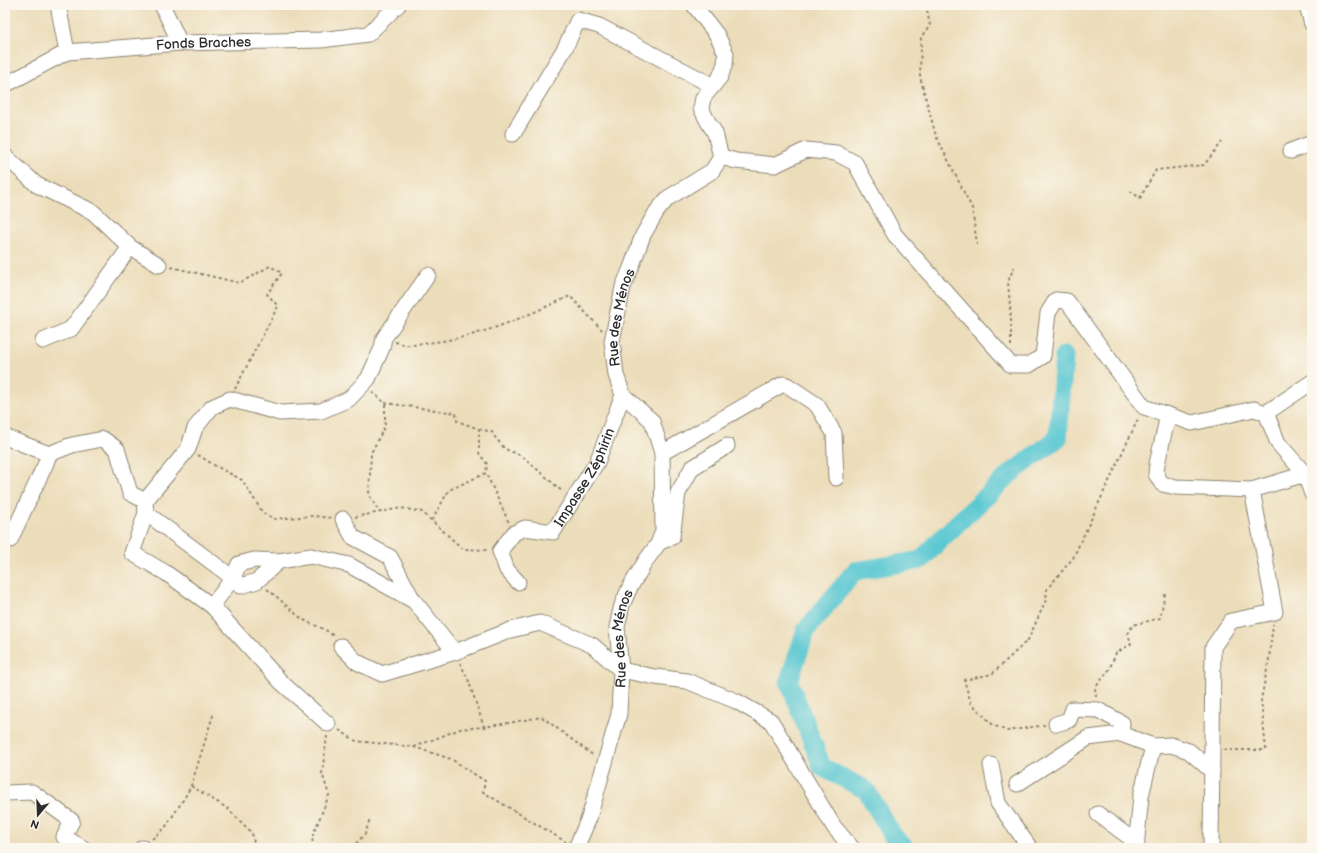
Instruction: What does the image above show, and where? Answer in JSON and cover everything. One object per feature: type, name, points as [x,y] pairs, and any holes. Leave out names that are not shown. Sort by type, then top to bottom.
[{"type":"street","points":[[58,5],[67,52]]},
{"type":"street","points":[[162,5],[180,43]]},
{"type":"street","name":"Fonds Braches","points":[[5,85],[67,52],[180,43],[321,40],[368,34],[398,5]]},
{"type":"street","points":[[694,5],[717,35],[726,54],[725,64],[720,78],[703,98],[701,108],[715,134],[721,157],[736,161],[775,165],[806,150],[836,153],[855,163],[895,235],[1011,365],[1029,365],[1042,356],[1048,314],[1056,300],[1067,301],[1144,407],[1192,423],[1254,409],[1266,413],[1278,443],[1305,474],[1312,494]]},
{"type":"street","points":[[1307,5],[1312,24]]},
{"type":"street","points":[[513,134],[565,48],[578,20],[599,26],[713,86]]},
{"type":"street","points":[[1291,151],[1312,143]]},
{"type":"street","points":[[5,156],[37,185],[93,212],[130,247],[159,265]]},
{"type":"street","name":"Rue des Ménos","points":[[576,848],[589,818],[619,714],[621,670],[617,627],[622,605],[630,587],[658,544],[663,531],[662,453],[652,421],[623,395],[616,375],[612,340],[623,287],[643,235],[657,211],[668,198],[712,171],[721,157]]},
{"type":"street","points":[[43,341],[71,329],[130,247]]},
{"type":"street","points":[[328,724],[282,683],[212,606],[166,573],[132,553],[146,507],[188,448],[196,428],[212,407],[230,399],[280,413],[321,411],[349,399],[368,379],[382,348],[384,338],[428,275]]},
{"type":"street","points":[[1266,413],[1312,382]]},
{"type":"street","points":[[662,453],[783,384],[817,405],[834,433],[836,478]]},
{"type":"street","name":"Impasse Zéphirin","points":[[514,533],[525,528],[553,532],[597,462],[623,395]]},
{"type":"street","points":[[1168,415],[1156,474],[1162,484],[1176,487],[1252,490],[1305,474]]},
{"type":"street","points":[[5,437],[49,454],[72,445],[103,439],[118,449],[130,493],[241,586],[257,581],[279,561]]},
{"type":"street","points":[[658,544],[672,537],[678,493],[692,468],[727,446]]},
{"type":"street","points":[[5,540],[10,540],[49,454]]},
{"type":"street","points":[[1211,848],[1212,646],[1231,621],[1275,612],[1252,490]]},
{"type":"street","points":[[343,520],[353,537],[390,557],[414,601],[455,652]]},
{"type":"street","points":[[514,533],[500,551],[507,570],[518,582]]},
{"type":"street","points":[[212,606],[233,578],[238,564],[254,560],[279,561],[311,556],[349,565],[414,601]]},
{"type":"street","points":[[341,646],[357,662],[382,674],[455,652],[511,630],[540,623],[592,645],[621,670],[655,677],[687,681],[736,701],[770,721],[834,827],[852,848]]},
{"type":"street","points":[[1056,724],[1069,720],[1073,709],[1098,710],[1122,723],[1121,734]]},
{"type":"street","points":[[1017,784],[1088,738],[1121,734],[1153,746],[1172,745],[1190,751],[1212,771]]},
{"type":"street","points":[[1136,846],[1141,796],[1153,746]]},
{"type":"street","points":[[991,766],[998,804],[1030,848]]},
{"type":"street","points":[[5,793],[32,792],[72,821],[64,837],[83,848]]},
{"type":"street","points":[[1098,814],[1136,846]]},
{"type":"path","points":[[926,5],[930,26],[921,37],[920,77],[936,136],[972,208],[977,245]]},
{"type":"path","points":[[1130,191],[1140,198],[1156,170],[1178,169],[1204,165],[1222,142]]},
{"type":"path","points":[[159,265],[240,283],[270,266],[282,273],[267,294],[278,306],[230,399]]},
{"type":"path","points":[[1011,365],[1011,319],[1008,282],[1014,267]]},
{"type":"path","points":[[384,338],[408,346],[476,334],[518,320],[570,296],[612,340]]},
{"type":"path","points":[[368,379],[372,393],[385,403],[456,413],[457,421],[492,432],[505,450],[522,456],[573,500]]},
{"type":"path","points":[[380,513],[369,495],[371,453],[385,426],[385,403]]},
{"type":"path","points":[[1056,724],[1007,730],[993,725],[971,703],[964,680],[992,674],[1028,640],[1046,600],[1047,588],[1073,558],[1144,407]]},
{"type":"path","points":[[479,428],[479,453],[487,464],[486,473],[514,533]]},
{"type":"path","points":[[188,448],[214,465],[242,480],[263,513],[274,520],[314,516],[343,520],[401,508],[422,512],[463,549],[500,551]]},
{"type":"path","points":[[432,520],[449,490],[486,473]]},
{"type":"path","points":[[257,581],[303,620],[330,632],[341,646]]},
{"type":"path","points":[[1098,710],[1095,688],[1109,670],[1116,653],[1131,644],[1128,633],[1133,625],[1160,618],[1165,594]]},
{"type":"path","points":[[1212,750],[1266,750],[1261,700],[1269,659],[1275,612]]},
{"type":"path","points":[[455,652],[468,680],[484,727]]},
{"type":"path","points":[[142,848],[165,828],[191,786],[214,712]]},
{"type":"path","points":[[414,746],[460,729],[484,727],[542,717],[605,764]]},
{"type":"path","points":[[312,848],[313,835],[330,795],[322,773],[328,724],[356,741],[414,746],[451,758],[485,781],[483,792],[576,848]]},
{"type":"path","points":[[191,786],[227,808],[252,833],[255,848]]},
{"type":"path","points":[[352,848],[365,834],[370,818]]},
{"type":"waterway","points":[[905,848],[893,836],[866,790],[822,767],[789,681],[806,630],[855,571],[921,560],[944,536],[1010,474],[1058,438],[1064,356]]}]
